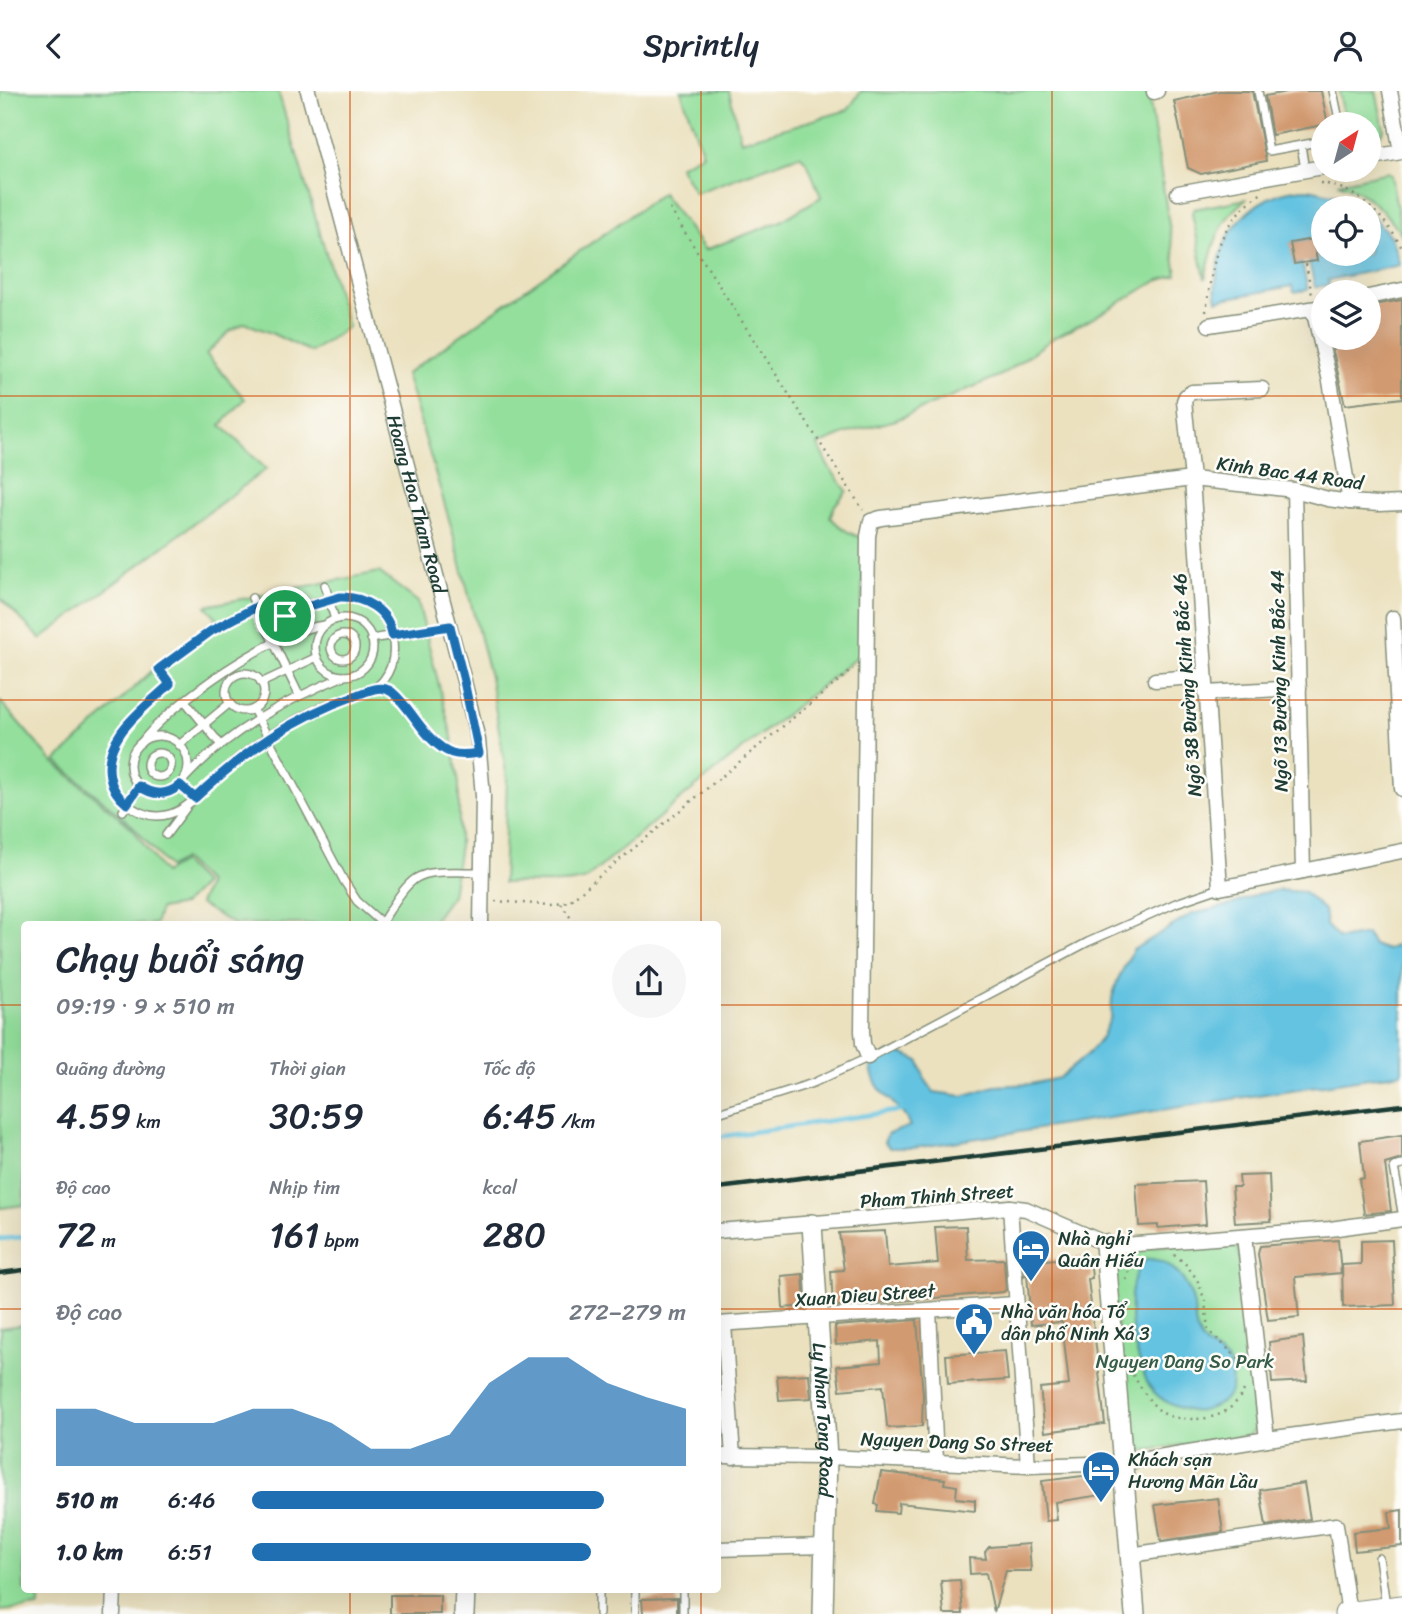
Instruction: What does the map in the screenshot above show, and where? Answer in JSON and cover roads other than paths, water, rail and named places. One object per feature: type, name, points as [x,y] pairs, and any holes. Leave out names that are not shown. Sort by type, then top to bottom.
[{"type":"main road","points":[[1348,1614],[1394,1608]]},
{"type":"street","name":"Hoang Hoa Tham Road","points":[[308,91],[467,693],[484,796],[481,921]]},
{"type":"street","points":[[1381,156],[1402,154],[1390,91]]},
{"type":"street","points":[[1178,193],[1311,169]]},
{"type":"street","points":[[1381,294],[1402,290]]},
{"type":"street","points":[[1207,319],[1311,305]]},
{"type":"street","points":[[1325,350],[1350,502]]},
{"type":"street","name":"Ngõ 38 Đường Kinh Bắc 46","points":[[1220,888],[1192,479],[1184,401],[1186,395],[1192,392],[1262,389]]},
{"type":"street","name":"Kinh Bac 44 Road","points":[[868,1057],[862,1031],[868,536],[871,521],[1192,479],[1294,490],[1350,502],[1402,503]]},
{"type":"street","name":"Ngõ 13 Đường Kinh Bắc 44","points":[[1294,490],[1303,871]]},
{"type":"street","points":[[1392,618],[1402,789]]},
{"type":"street","points":[[1155,680],[1205,676]]},
{"type":"street","points":[[1206,693],[1299,688]]},
{"type":"street","points":[[1220,888],[1402,852]]},
{"type":"street","points":[[1010,1207],[1028,1465]]},
{"type":"street","name":"Pham Thinh Street","points":[[721,1231],[1010,1207],[1026,1209],[1105,1244],[1354,1227],[1402,1219]]},
{"type":"street","name":"Ly Nhan Tong Road","points":[[812,1224],[827,1457],[823,1614]]},
{"type":"street","points":[[1244,1236],[1267,1439]]},
{"type":"street","points":[[1105,1244],[1135,1614]]},
{"type":"street","name":"Xuan Dieu Street","points":[[721,1324],[1015,1304]]},
{"type":"street","points":[[929,1310],[936,1461]]},
{"type":"street","points":[[721,1324],[733,1457]]},
{"type":"street","name":"Nguyen Dang So Street","points":[[721,1457],[827,1457],[1028,1465],[1122,1463],[1267,1439],[1402,1421]]},
{"type":"street","points":[[1130,1555],[1336,1525],[1348,1614]]},
{"type":"street","points":[[721,1549],[824,1546]]},
{"type":"street","points":[[113,1614],[114,1593]]},
{"type":"street","points":[[464,1614],[465,1593]]},
{"type":"lane","points":[[1258,91],[1269,151],[1311,143]]},
{"type":"lane","points":[[1333,91],[1337,112]]},
{"type":"lane","points":[[1301,145],[1306,170]]},
{"type":"lane","points":[[325,585],[335,620]]},
{"type":"lane","points":[[265,625],[329,600],[350,597],[372,604],[387,621],[392,635],[393,654],[390,666],[373,690]]},
{"type":"lane","points":[[252,598],[299,695]]},
{"type":"lane","points":[[189,804],[159,816],[125,807],[111,783],[108,758],[123,729],[170,684],[159,669],[200,638],[256,607]]},
{"type":"lane","points":[[326,625],[312,627],[274,644],[213,678],[135,750],[130,766],[132,775],[139,786],[150,793],[160,794],[174,790],[220,745],[258,718],[299,695],[359,672],[369,661],[371,639],[366,629],[349,619],[335,620],[326,625],[319,633],[315,648],[321,664],[331,672],[344,676]]},
{"type":"lane","points":[[349,636],[358,622]]},
{"type":"lane","points":[[371,639],[450,626]]},
{"type":"lane","points":[[319,633],[332,642]]},
{"type":"lane","points":[[339,635],[349,636],[355,643],[354,653],[346,659],[338,658],[331,649],[332,642],[339,635]]},
{"type":"lane","points":[[354,653],[369,661]]},
{"type":"lane","points":[[261,683],[317,657]]},
{"type":"lane","points":[[331,672],[338,658]]},
{"type":"lane","points":[[250,674],[261,683],[263,696],[253,709],[242,711],[230,703],[226,690],[234,676],[250,674]]},
{"type":"lane","points":[[166,835],[195,798],[233,763],[268,737],[326,706],[380,688],[393,693],[437,743],[452,753],[479,753]]},
{"type":"lane","points":[[185,701],[220,745]]},
{"type":"lane","points":[[178,745],[230,703]]},
{"type":"lane","points":[[253,709],[344,881],[358,901],[380,921]]},
{"type":"lane","points":[[141,743],[157,737],[171,739],[178,745],[188,764],[182,781]]},
{"type":"lane","points":[[157,737],[159,753]]},
{"type":"lane","points":[[159,753],[169,758],[171,764],[169,773],[159,778],[150,774],[146,765],[150,756],[159,753]]},
{"type":"lane","points":[[171,764],[188,764]]},
{"type":"lane","points":[[130,766],[146,765]]},
{"type":"lane","points":[[159,778],[160,794]]},
{"type":"lane","points":[[182,781],[195,798]]},
{"type":"lane","points":[[125,807],[139,786]]},
{"type":"lane","points":[[383,921],[402,890],[413,878],[426,872],[482,872]]},
{"type":"lane","points":[[721,1112],[813,1083],[1088,942],[1176,903],[1220,888]]},
{"type":"lane","points":[[1402,1165],[1394,1167],[1402,1212]]},
{"type":"lane","points":[[1379,1558],[1394,1608]]},
{"type":"lane","points":[[599,1593],[599,1614]]},
{"type":"lane","points":[[635,1593],[635,1614]]},
{"type":"lane","points":[[683,1614],[684,1593]]},
{"type":"water","points":[[1309,189],[1340,196],[1311,196],[1311,239],[1291,243],[1294,264],[1302,263],[1308,290],[1294,292],[1292,286],[1217,300],[1218,268],[1229,236],[1249,211],[1276,195]]},
{"type":"water","points":[[1381,226],[1391,237],[1400,265],[1328,280],[1313,280],[1309,262],[1311,266],[1381,266]]},
{"type":"water","points":[[1278,890],[1304,892],[1324,910],[1326,925],[1339,939],[1367,934],[1373,945],[1387,950],[1402,942],[1402,1073],[914,1148],[890,1148],[884,1142],[888,1134],[910,1126],[906,1117],[882,1092],[873,1076],[871,1066],[888,1053],[904,1054],[919,1061],[925,1079],[934,1092],[963,1096],[995,1086],[1031,1084],[1059,1078],[1088,1054],[1102,1037],[1111,1017],[1112,998],[1118,979],[1133,950],[1192,914]]},
{"type":"water","points":[[1147,1259],[1164,1262],[1178,1273],[1192,1298],[1195,1323],[1203,1342],[1226,1359],[1230,1366],[1231,1391],[1214,1407],[1195,1412],[1176,1406],[1156,1394],[1146,1379],[1135,1344],[1131,1303],[1138,1269]]},
{"type":"waterway","points":[[721,1137],[903,1110]]},
{"type":"waterway","points":[[0,1239],[21,1237]]},
{"type":"railway","points":[[721,1188],[1402,1105]]},
{"type":"railway","points":[[0,1273],[21,1270]]},
{"type":"place","name":"Nhà nghỉ Quân Hiếu","points":[[1031,1283]]},
{"type":"place","name":"Nhà văn hóa Tổ dân phố Ninh Xá 3","points":[[974,1356]]},
{"type":"place","name":"Khách sạn Hương Mãn Lầu","points":[[1101,1504]]},
{"type":"park label","name":"Nguyen Dang So Park","points":[[1185,1361]]}]
